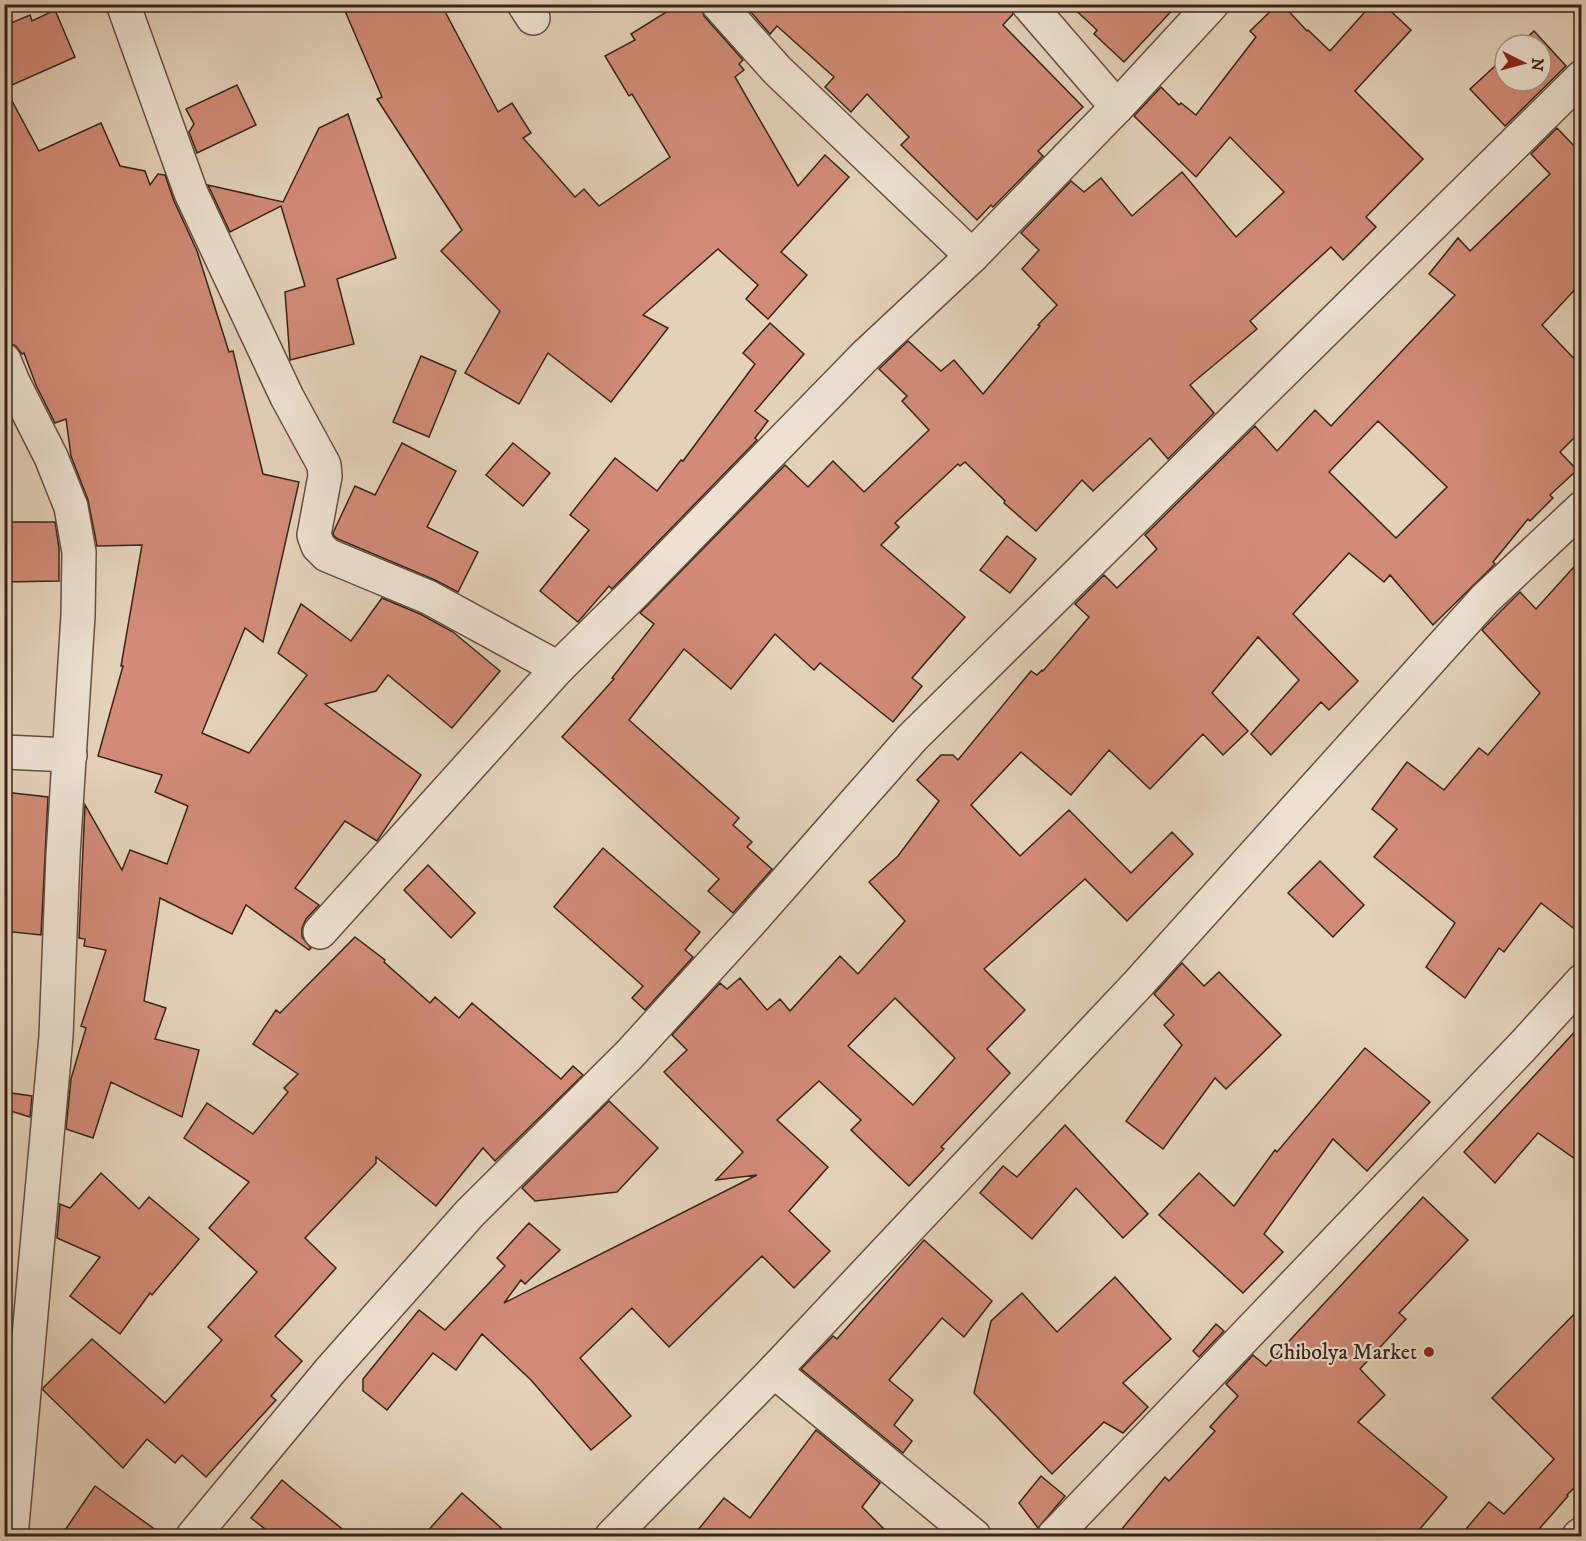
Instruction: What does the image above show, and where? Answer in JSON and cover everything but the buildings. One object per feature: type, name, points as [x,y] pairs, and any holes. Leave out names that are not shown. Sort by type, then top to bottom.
[{"type":"street","points":[[123,4],[191,193],[287,396],[324,465],[325,476],[314,535],[318,546],[327,555],[428,597],[558,668]]},
{"type":"street","points":[[718,4],[777,70],[972,256]]},
{"type":"street","points":[[1028,4],[1117,106]]},
{"type":"street","points":[[320,932],[510,718],[558,668],[865,356],[972,256],[1117,106],[1209,6]]},
{"type":"street","points":[[193,1536],[329,1372],[470,1213],[629,1055],[752,920],[912,738],[1581,77]]},
{"type":"street","points":[[4,360],[51,457],[71,507],[79,552],[78,615],[63,855],[56,1036],[12,1536]]},
{"type":"street","points":[[612,1536],[774,1371],[1138,984],[1485,599],[1581,508]]},
{"type":"street","points":[[4,752],[70,755]]},
{"type":"street","points":[[1054,1536],[1514,1056],[1581,981]]},
{"type":"street","points":[[774,1371],[974,1536]]},
{"type":"place","name":"Chibolya Market","points":[[1429,1352]]}]
